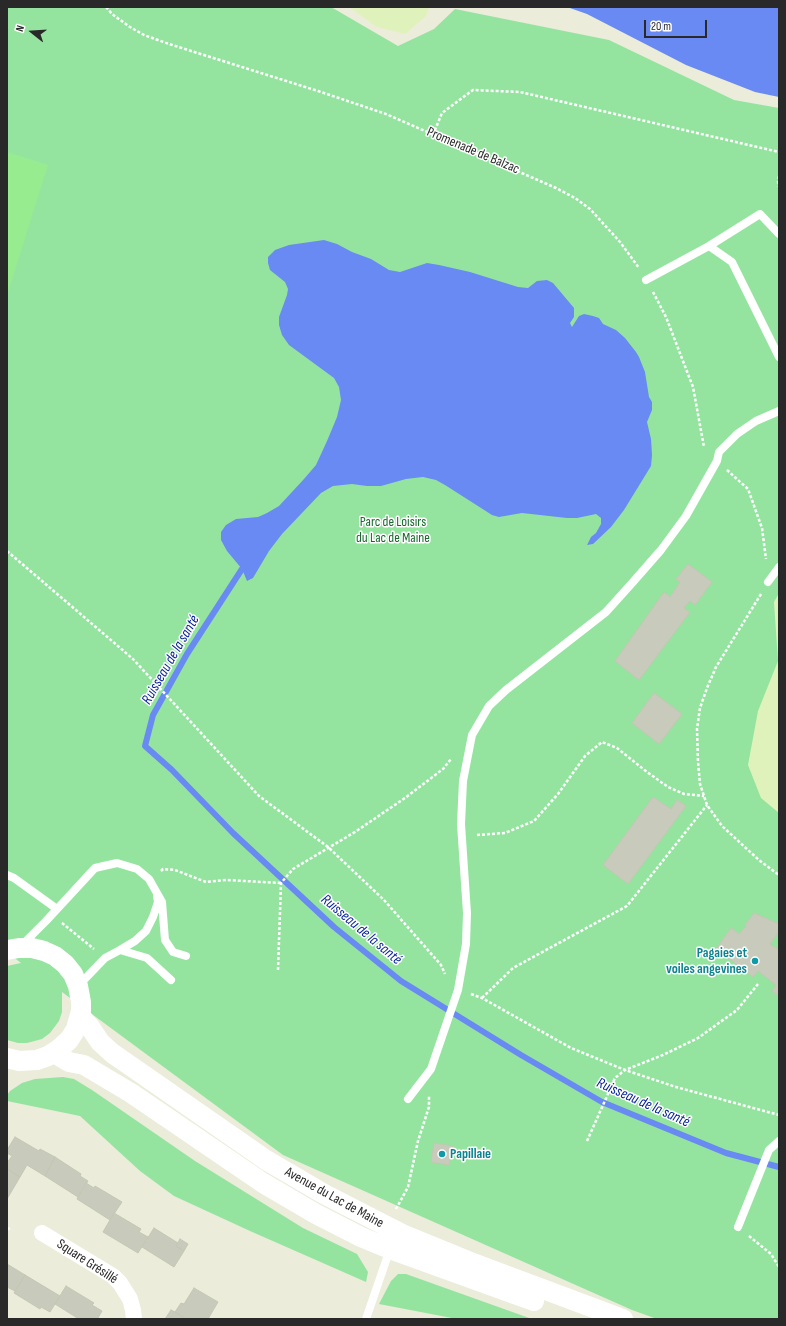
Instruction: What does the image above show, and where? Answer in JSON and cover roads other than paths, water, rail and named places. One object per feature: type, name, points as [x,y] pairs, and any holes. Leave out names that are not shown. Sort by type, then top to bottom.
[{"type":"street","points":[[11,1063],[37,1060],[54,1053],[64,1045],[72,1035],[80,1016],[81,1002],[78,986],[69,969],[55,956],[38,949],[13,949]]},
{"type":"street","name":"Avenue du Lac de Maine","points":[[80,1016],[100,1042],[118,1058],[266,1160],[324,1194],[402,1234],[468,1261],[623,1319]]},
{"type":"street","name":"Avenue du Lac de Maine","points":[[54,1053],[69,1062],[84,1065],[131,1093],[263,1182],[316,1214],[361,1237],[390,1249],[583,1319]]},
{"type":"street","name":"Square Grésillé","points":[[42,1233],[113,1276],[126,1291],[133,1310],[134,1319]]},
{"type":"lane","points":[[646,280],[709,246],[760,214],[779,234]]},
{"type":"lane","points":[[709,246],[732,262],[779,356]]},
{"type":"lane","points":[[408,1099],[431,1069],[458,990],[466,944],[467,913],[461,824],[463,781],[472,735],[488,706],[537,665],[606,612],[633,582],[661,550],[686,516],[717,461],[720,452],[736,434],[756,421],[779,411]]},
{"type":"lane","points":[[768,582],[779,567]]},
{"type":"lane","points":[[13,949],[57,909],[94,868],[117,863],[137,869],[149,878],[162,902],[165,940],[174,952],[186,956]]},
{"type":"lane","points":[[7,875],[14,878],[57,909]]},
{"type":"lane","points":[[78,986],[105,958],[135,941],[146,930],[153,917],[158,902],[157,894]]},
{"type":"lane","points":[[120,950],[147,958],[172,980]]},
{"type":"lane","points":[[738,1227],[768,1150],[779,1141]]},
{"type":"lane","points":[[366,1319],[390,1249]]},
{"type":"water","points":[[567,7],[779,7],[779,97],[755,92],[686,65],[587,14]]},
{"type":"water","points":[[324,240],[371,259],[389,270],[400,272],[427,263],[470,272],[518,287],[528,288],[537,281],[547,280],[553,283],[574,308],[574,317],[570,323],[572,327],[579,316],[584,314],[599,318],[603,324],[616,330],[625,338],[639,357],[645,372],[649,397],[652,402],[652,410],[647,422],[651,439],[651,466],[624,510],[611,527],[593,544],[587,545],[601,524],[601,518],[596,514],[577,518],[522,513],[499,517],[492,515],[436,480],[423,477],[406,479],[381,486],[352,484],[333,486],[321,493],[282,534],[269,551],[253,578],[247,581],[242,569],[227,551],[221,540],[221,532],[226,525],[236,519],[258,517],[279,506],[304,479],[316,465],[337,417],[341,400],[339,387],[334,378],[289,345],[282,335],[279,325],[279,317],[288,289],[285,282],[270,270],[268,263],[268,257],[275,250],[289,245]]},
{"type":"waterway","name":"Ruisseau de la santé","points":[[242,569],[187,654],[153,715],[145,746],[172,770],[233,833],[334,927],[401,981],[521,1055],[602,1102],[726,1153],[779,1167]]},
{"type":"place","name":"Pagaies et voiles angevines","points":[[755,961]]},
{"type":"place","name":"Papillaie","points":[[442,1154]]},
{"type":"park label","name":"Parc de Loisirs du Lac de Maine","points":[[393,530]]}]
